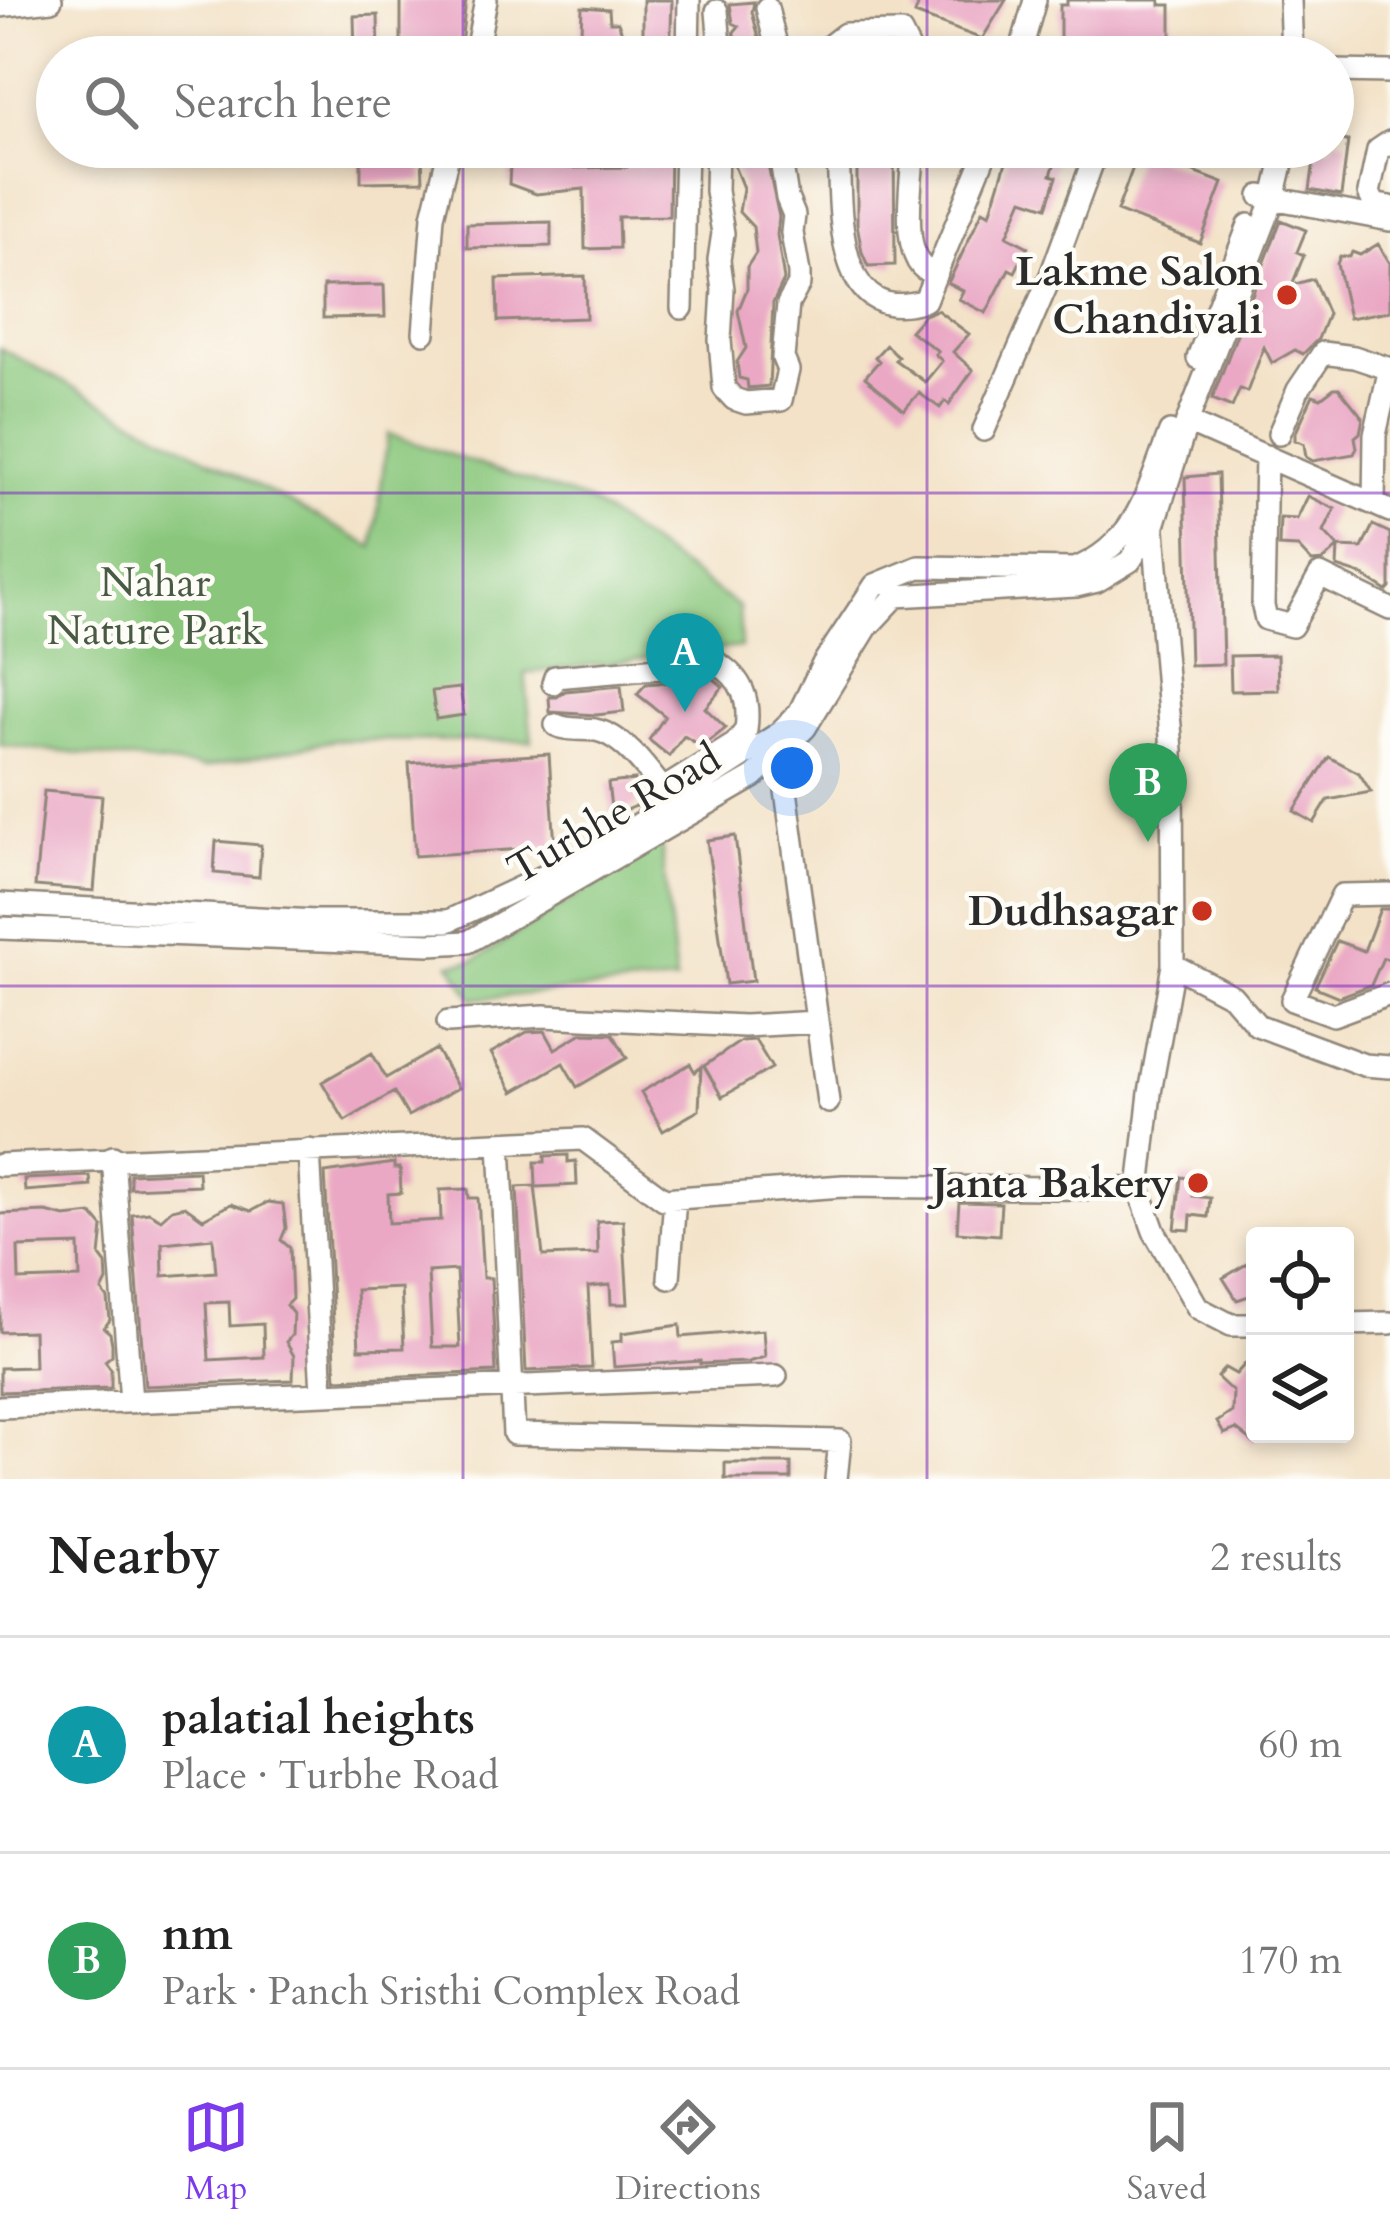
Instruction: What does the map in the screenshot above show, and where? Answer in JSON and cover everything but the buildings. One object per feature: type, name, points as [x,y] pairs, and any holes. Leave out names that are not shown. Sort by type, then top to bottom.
[{"type":"street","points":[[0,6],[51,0]]},
{"type":"street","points":[[479,36],[485,0]]},
{"type":"street","points":[[688,36],[689,0]]},
{"type":"street","points":[[1025,36],[1036,0]]},
{"type":"street","points":[[1290,0],[1291,36]]},
{"type":"street","points":[[696,36],[708,5]]},
{"type":"street","points":[[708,5],[716,36]]},
{"type":"street","points":[[767,8],[774,36]]},
{"type":"street","points":[[842,36],[901,32],[903,36]]},
{"type":"street","points":[[1354,71],[1390,72]]},
{"type":"street","points":[[1390,142],[1378,150],[1369,194],[1375,205],[1390,207]]},
{"type":"street","points":[[424,333],[434,216],[445,168]]},
{"type":"street","points":[[682,308],[685,168]]},
{"type":"street","points":[[685,181],[716,169],[723,214],[718,260],[723,289],[724,388],[746,403],[772,402],[781,400],[786,390],[788,370],[783,358],[788,304],[799,284],[794,214],[782,168]]},
{"type":"street","points":[[839,168],[844,253],[857,283],[889,304],[906,306],[926,300],[980,168]]},
{"type":"street","points":[[913,168],[910,245],[918,267],[937,273]]},
{"type":"street","points":[[984,430],[1051,275],[1090,168]]},
{"type":"street","points":[[828,1102],[779,742],[874,585],[919,567],[1075,568],[1098,560],[1129,531],[1267,197],[1270,168]]},
{"type":"street","points":[[910,571],[916,594],[1076,586],[1097,581],[1130,561],[1155,522],[1278,168]]},
{"type":"street","points":[[1267,197],[1390,220]]},
{"type":"street","points":[[1187,422],[1382,508],[1375,435],[1390,369],[1323,353],[1298,390],[1279,434]]},
{"type":"street","points":[[1266,456],[1266,619],[1292,626],[1320,575],[1390,608]]},
{"type":"street","points":[[1143,500],[1155,522],[1172,750],[1173,965],[1139,1189],[1154,1232],[1198,1307],[1231,1325],[1246,1325]]},
{"type":"street","name":"Turbhe Road","points":[[0,928],[468,942],[602,858],[672,804],[754,777],[779,742],[806,728],[867,627],[896,596],[916,594]]},
{"type":"street","points":[[553,683],[554,677],[717,663],[743,687],[746,730],[672,804],[611,736],[556,725]]},
{"type":"street","points":[[0,904],[315,921],[448,921],[602,858]]},
{"type":"street","points":[[1390,894],[1342,895],[1292,1000],[1333,1015],[1390,994]]},
{"type":"street","points":[[457,917],[468,942]]},
{"type":"street","points":[[1173,965],[1232,996],[1257,1024],[1364,1065],[1390,1067]]},
{"type":"street","points":[[448,1022],[544,1016],[744,1026],[817,1022]]},
{"type":"street","points":[[0,1165],[583,1139],[664,1198],[843,1186],[1139,1189]]},
{"type":"street","points":[[500,1143],[514,1434],[840,1441],[836,1479]]},
{"type":"street","points":[[309,1150],[322,1393]]},
{"type":"street","points":[[113,1157],[131,1402]]},
{"type":"street","points":[[669,1278],[675,1198]]},
{"type":"street","points":[[1354,1324],[1390,1323]]},
{"type":"street","points":[[0,1407],[776,1376]]},
{"type":"green space","name":"Nahar Nature Park","points":[[0,348],[373,547],[388,434],[588,501],[739,607],[741,647],[525,673],[532,741],[335,740],[204,768],[0,745]]},
{"type":"green space","points":[[661,843],[676,982],[473,999],[451,964],[475,960]]},
{"type":"place","name":"Lakme Salon Chandivali","points":[[1287,295]]},
{"type":"place","name":"palatial heights","points":[[685,712]]},
{"type":"place","name":"nm","points":[[1148,842]]},
{"type":"place","name":"Dudhsagar","points":[[1202,911]]},
{"type":"place","name":"Janta Bakery","points":[[1198,1183]]}]
